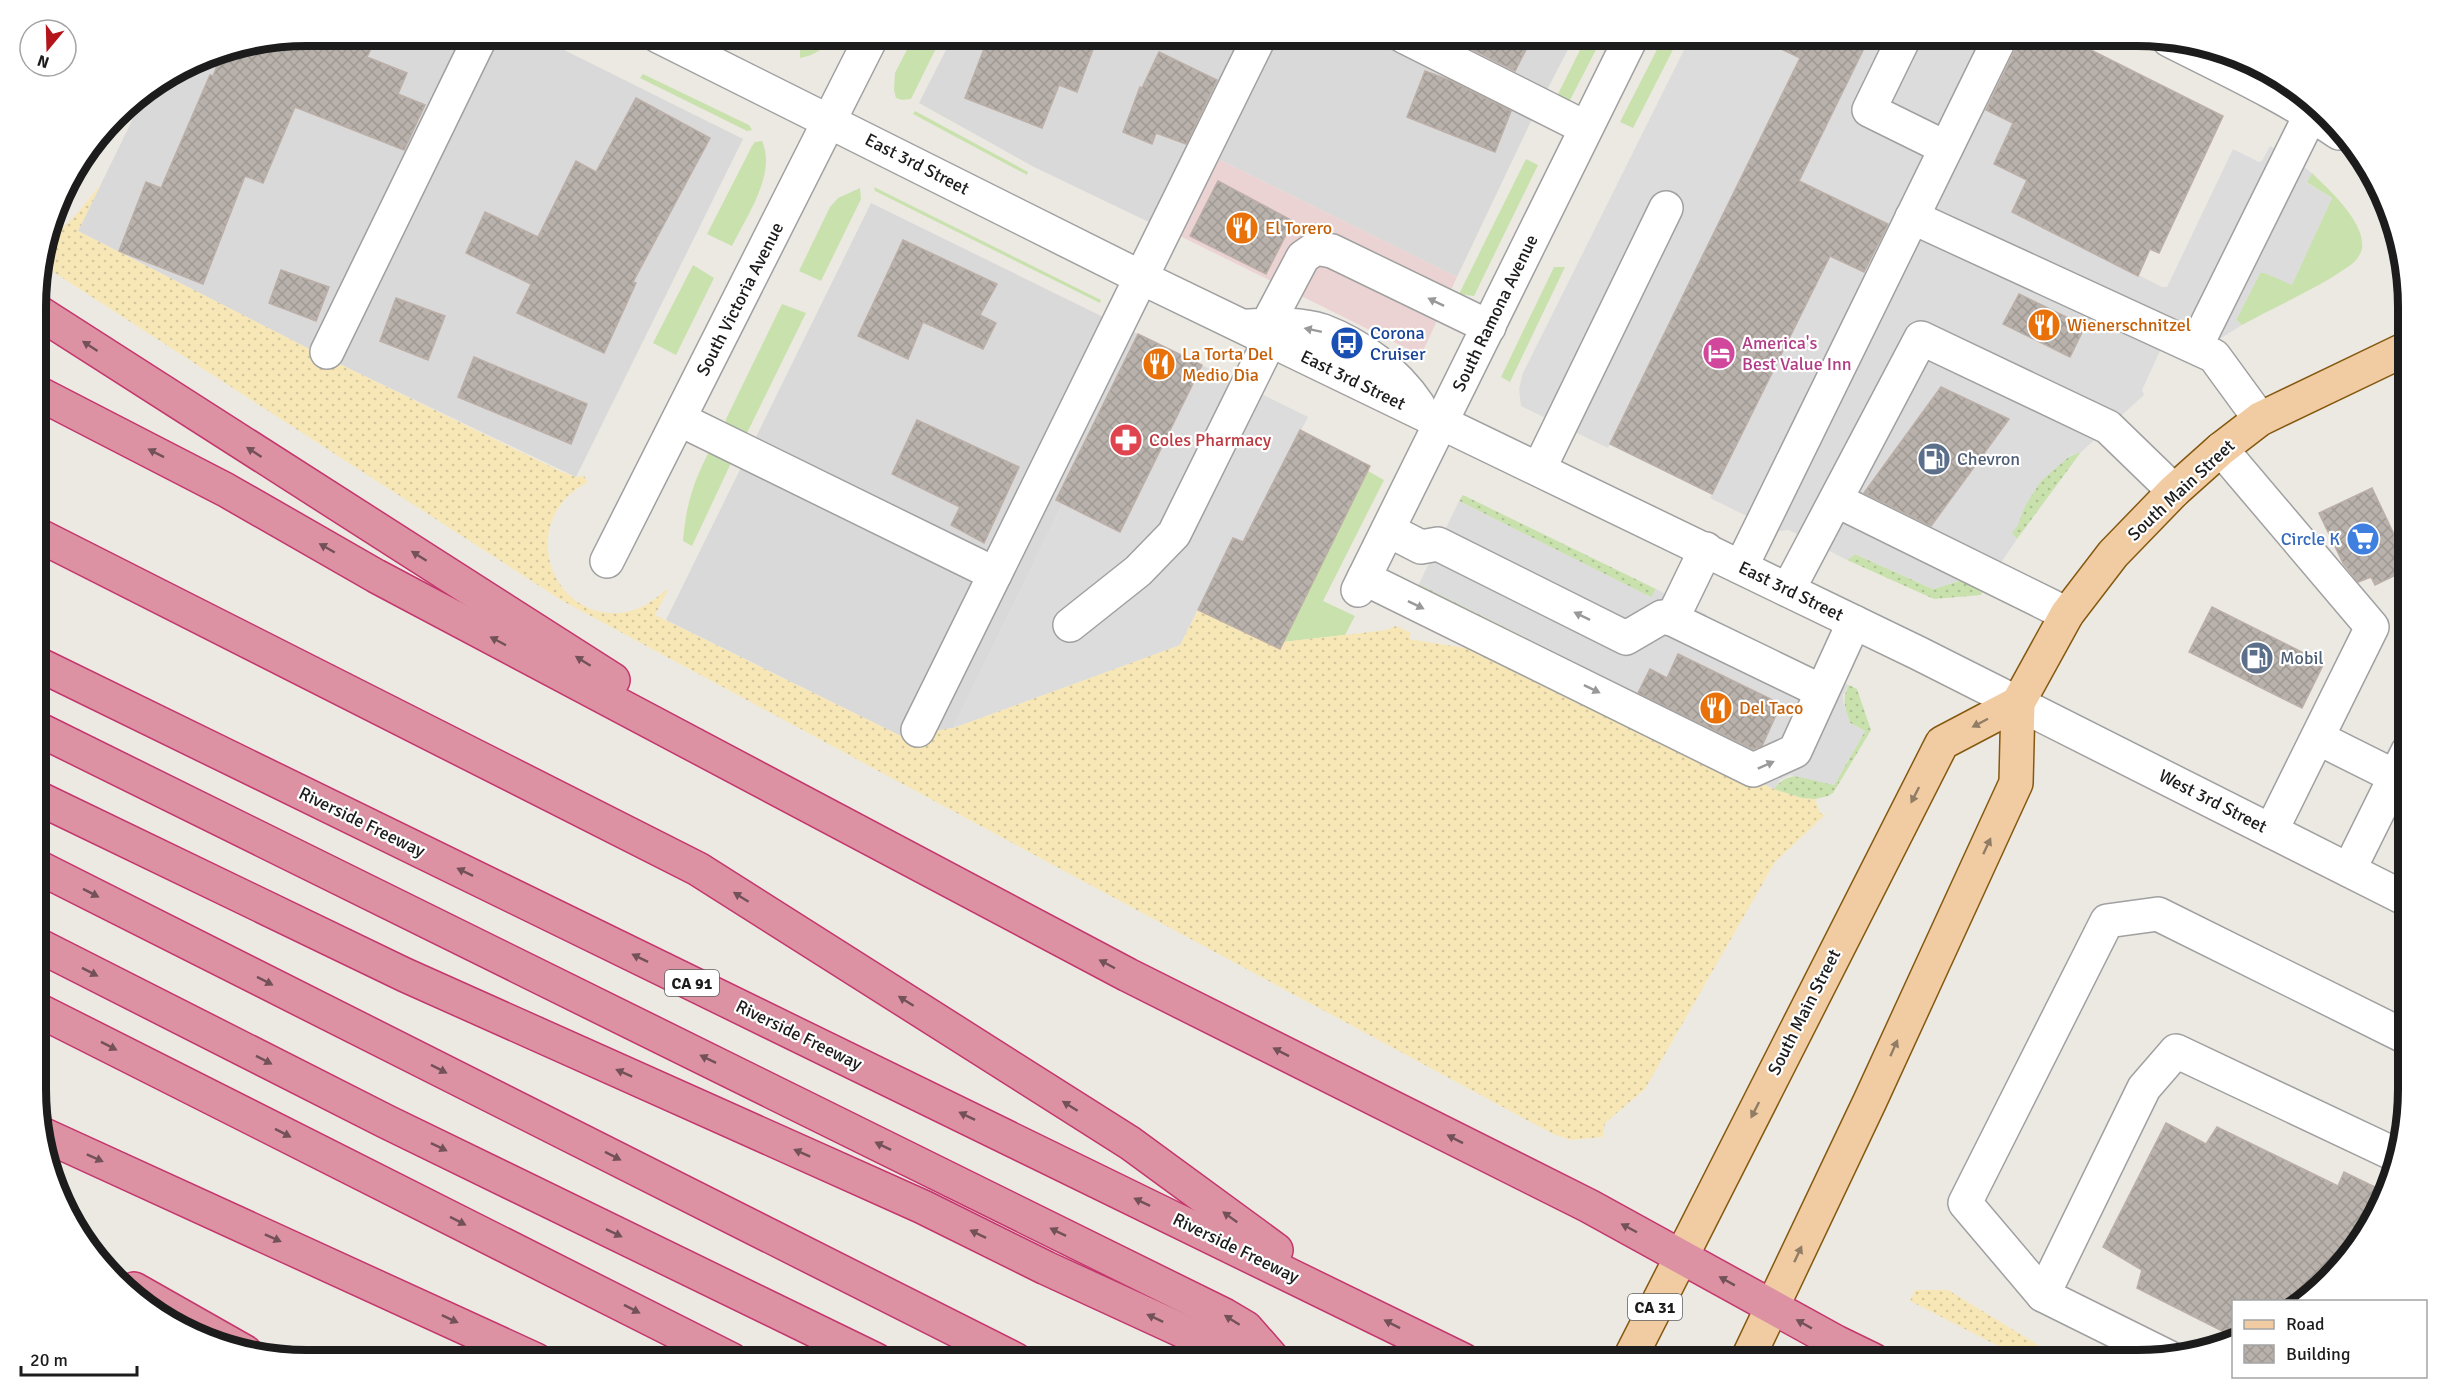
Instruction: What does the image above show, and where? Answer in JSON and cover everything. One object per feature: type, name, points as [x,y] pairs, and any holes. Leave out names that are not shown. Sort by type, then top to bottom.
[{"type":"highway","points":[[46,317],[296,479],[828,816]]},
{"type":"highway","points":[[46,397],[226,490],[376,576],[1128,975],[1578,1200],[1856,1350]]},
{"type":"highway","points":[[46,539],[698,869],[1130,1143],[1346,1301]]},
{"type":"highway","name":"Riverside Freeway","points":[[46,668],[1443,1350]]},
{"type":"highway","points":[[46,733],[1224,1315],[1246,1328],[1265,1350]]},
{"type":"highway","points":[[46,802],[405,975],[923,1207],[1046,1268],[1224,1350]]},
{"type":"highway","points":[[46,871],[996,1350]]},
{"type":"highway","points":[[46,949],[387,1122],[855,1350]]},
{"type":"highway","points":[[46,1014],[712,1350]]},
{"type":"highway","points":[[52,1138],[514,1350]]},
{"type":"highway","points":[[154,1301],[203,1328]]},
{"type":"main road","name":"South Main Street","points":[[1751,1350],[1870,1101],[2016,783],[2018,703],[2067,614],[2113,554],[2174,491],[2221,448],[2260,419],[2398,353]]},
{"type":"main road","name":"South Main Street","points":[[1634,1350],[1942,743],[2018,703]]},
{"type":"street","points":[[327,352],[476,46]]},
{"type":"street","name":"East 3rd Street","points":[[678,46],[1078,246],[1138,281]]},
{"type":"street","name":"South Victoria Avenue","points":[[607,561],[867,46]]},
{"type":"street","points":[[918,730],[1255,46]]},
{"type":"street","points":[[1423,46],[1586,128]]},
{"type":"street","name":"South Ramona Avenue","points":[[1627,46],[1489,327],[1433,417],[1388,530],[1361,584],[1753,770],[1795,751],[1821,691]]},
{"type":"street","points":[[1900,46],[1869,110],[1946,148]]},
{"type":"street","points":[[1741,567],[1996,46]]},
{"type":"street","points":[[2194,53],[2318,119]]},
{"type":"street","points":[[2196,346],[2311,114]]},
{"type":"street","points":[[1539,469],[1666,208]]},
{"type":"street","points":[[1912,217],[2214,356],[2260,419]]},
{"type":"street","points":[[1070,625],[1138,571],[1174,534],[1259,330],[1303,257],[1316,248],[1324,248],[1489,327]]},
{"type":"street","points":[[1138,281],[1259,330],[1289,325],[1322,331],[1364,352],[1386,368],[1433,417]]},
{"type":"street","points":[[1788,590],[1921,338],[2108,427],[2174,491]]},
{"type":"street","name":"East 3rd Street","points":[[1433,417],[2018,703]]},
{"type":"street","points":[[679,419],[995,574]]},
{"type":"street","points":[[2221,448],[2372,627],[2271,831]]},
{"type":"street","points":[[1836,500],[2067,614]]},
{"type":"street","points":[[1388,530],[1421,547],[1438,544],[1626,638],[1662,617],[1672,619],[1821,691],[1854,622]]},
{"type":"street","points":[[1672,619],[1706,549]]},
{"type":"street","name":"West 3rd Street","points":[[2018,703],[2398,895]]},
{"type":"street","points":[[2318,738],[2398,768]]},
{"type":"street","points":[[2349,870],[2398,781]]},
{"type":"street","points":[[2152,1349],[2043,1295],[1965,1203],[2107,921],[2158,915],[2398,1033]]},
{"type":"street","points":[[2043,1295],[2144,1088],[2176,1052],[2391,1152]]},
{"type":"shaded area","points":[[307,46],[556,46],[743,139],[576,477],[323,356],[78,231],[138,109],[162,90],[207,66],[240,55],[273,49]]},
{"type":"shaded area","points":[[948,46],[1243,46],[1155,225],[1034,167],[919,103]]},
{"type":"shaded area","points":[[1270,46],[1394,46],[1533,117],[1457,277],[1216,158]]},
{"type":"shaded area","points":[[1452,46],[1570,46],[1546,92]]},
{"type":"shaded area","points":[[1686,46],[1775,46],[1800,58],[1608,448],[1521,406],[1519,389],[1523,373]]},
{"type":"shaded area","points":[[1865,46],[2014,46],[1982,108],[2013,123],[1995,164],[2027,180],[2013,212],[2162,287],[2167,287],[2233,149],[2259,162],[2262,161],[2270,146],[2290,156],[2312,173],[2307,183],[2332,198],[2292,285],[2260,273],[2236,320],[2242,325],[2202,350],[2160,351],[2142,390],[2144,395],[2081,452],[2071,455],[2041,481],[2012,533],[2017,539],[1992,576],[1961,580],[1933,589],[1855,554],[1847,560],[1789,530],[1777,531],[1710,498],[1829,255],[1868,274],[1892,226],[1799,181]],"holes":[[[1941,387],[2009,419],[1928,531],[1859,500]]]},
{"type":"shaded area","points":[[1216,158],[1457,277],[1423,351],[1414,352],[1180,236]]},
{"type":"shaded area","points":[[871,203],[1138,334],[1057,499],[1063,503],[953,728],[901,736],[666,620]]},
{"type":"shaded area","points":[[1202,365],[1308,417],[1243,542],[1233,539],[1180,645],[953,728],[1063,503]]},
{"type":"shaded area","points":[[1459,501],[1651,597],[1656,589],[1707,615],[1704,619],[1802,668],[1806,664],[1849,685],[1843,695],[1843,701],[1850,723],[1865,731],[1834,785],[1790,775],[1780,780],[1774,789],[1746,776],[1780,705],[1679,654],[1667,678],[1649,670],[1638,694],[1419,584]]},
{"type":"green space","points":[[802,46],[824,46],[819,51],[800,58]]},
{"type":"green space","points":[[909,46],[937,46],[911,99],[896,98],[895,73]]},
{"type":"green space","points":[[1582,46],[1598,46],[1569,102],[1557,96]]},
{"type":"green space","points":[[1659,46],[1675,46],[1633,128],[1620,122]]},
{"type":"green space","points":[[643,74],[749,125],[752,130],[747,131],[640,78]]},
{"type":"green space","points":[[915,111],[1028,172],[1027,175],[913,114]]},
{"type":"green space","points":[[762,141],[766,154],[763,181],[752,209],[732,246],[707,234],[752,146],[755,142]]},
{"type":"green space","points":[[1526,159],[1538,165],[1474,296],[1459,294]]},
{"type":"green space","points":[[2312,173],[2345,207],[2358,228],[2362,239],[2362,249],[2352,264],[2326,281],[2242,325],[2236,320],[2260,273],[2292,284],[2332,198],[2306,182]]},
{"type":"green space","points":[[874,187],[1101,300],[1100,303],[875,191]]},
{"type":"green space","points":[[860,188],[861,199],[821,281],[799,271],[830,207],[838,198]]},
{"type":"green space","points":[[693,265],[714,278],[676,355],[653,343]]},
{"type":"green space","points":[[1554,267],[1565,267],[1510,382],[1501,377]]},
{"type":"green space","points":[[782,304],[806,313],[746,435],[726,424],[726,419]]},
{"type":"green space","points":[[710,450],[732,461],[692,546],[683,541],[686,516],[695,483]]},
{"type":"green space","points":[[2081,452],[2017,539],[2011,533],[2034,491],[2047,474],[2063,460]]},
{"type":"green space","points":[[1368,471],[1384,480],[1323,601],[1355,616],[1345,635],[1283,642]]},
{"type":"green space","points":[[1463,495],[1656,589],[1652,598],[1459,501]]},
{"type":"green space","points":[[1855,554],[1933,589],[1962,580],[1983,589],[1981,595],[1934,599],[1847,560]]},
{"type":"green space","points":[[1419,584],[1624,687],[1621,692],[1416,590]]},
{"type":"green space","points":[[1849,685],[1857,689],[1871,730],[1833,793],[1815,799],[1802,798],[1774,789],[1780,782],[1794,776],[1834,785],[1865,731],[1850,723],[1844,699]]},
{"type":"sand","points":[[101,184],[78,231],[323,356],[560,471],[576,477],[584,476],[588,482],[564,500],[551,523],[548,547],[552,570],[565,590],[583,605],[606,613],[634,610],[669,588],[655,615],[901,736],[953,728],[1180,645],[1198,610],[1279,648],[1283,642],[1387,630],[1396,626],[1411,633],[1409,639],[1471,649],[1496,657],[1774,789],[1802,798],[1815,799],[1820,813],[1825,815],[1775,862],[1645,1089],[1605,1123],[1603,1137],[1570,1140],[1553,1134],[561,600],[50,270],[58,231],[71,219]]},
{"type":"sand","points":[[1915,1290],[1948,1290],[2046,1350],[2006,1350],[1910,1301]]},
{"type":"building","points":[[372,46],[367,57],[407,73],[398,94],[425,105],[404,150],[295,107],[263,183],[245,176],[203,284],[119,251],[146,182],[161,188],[210,75],[213,76],[219,62],[240,55],[290,47]]},
{"type":"building","points":[[985,46],[1094,46],[1077,92],[1059,85],[1042,128],[965,98]]},
{"type":"building","points":[[1475,46],[1528,46],[1515,71],[1473,50]]},
{"type":"building","name":"America's Best Value Inn","points":[[1775,46],[1865,46],[1799,181],[1888,224],[1864,272],[1830,256],[1712,494],[1610,444],[1800,58]]},
{"type":"building","points":[[2017,46],[2083,46],[2223,116],[2159,253],[2150,249],[2138,276],[2012,212],[2027,180],[1994,164],[2013,123],[1986,110]]},
{"type":"building","points":[[1159,52],[1217,80],[1186,144],[1156,133],[1152,144],[1123,132],[1140,87],[1142,88]]},
{"type":"building","points":[[1425,71],[1449,80],[1511,111],[1495,152],[1407,117]]},
{"type":"building","points":[[636,98],[710,138],[633,282],[636,283],[604,353],[517,313],[531,284],[466,253],[485,212],[538,237],[576,161],[596,172]]},
{"type":"building","name":"El Torero","points":[[1218,181],[1293,221],[1266,274],[1190,236]]},
{"type":"building","points":[[903,240],[997,284],[980,315],[996,323],[983,349],[923,322],[908,359],[858,336]]},
{"type":"building","points":[[281,270],[329,287],[316,321],[269,303]]},
{"type":"building","name":"Wienerschnitzel","points":[[2019,294],[2085,326],[2070,357],[2003,324]]},
{"type":"building","points":[[396,298],[445,316],[428,360],[380,341]]},
{"type":"building","points":[[1138,334],[1202,365],[1120,532],[1056,500]]},
{"type":"building","points":[[474,357],[587,404],[571,444],[458,397]]},
{"type":"building","name":"Chevron","points":[[1941,387],[2009,419],[1931,526],[1864,493]]},
{"type":"building","points":[[917,420],[1019,467],[984,543],[951,525],[960,507],[892,474]]},
{"type":"building","points":[[1300,430],[1370,466],[1280,649],[1198,610],[1233,538],[1243,542]]},
{"type":"building","name":"Circle K","points":[[2372,488],[2398,543],[2398,574],[2375,585],[2371,577],[2358,582],[2343,563],[2319,513]]},
{"type":"building","name":"Mobil","points":[[2212,607],[2324,663],[2302,708],[2189,652]]},
{"type":"building","name":"Del Taco","points":[[1678,654],[1781,704],[1762,746],[1753,749],[1638,693],[1650,669],[1667,678]]},
{"type":"building","points":[[2166,1123],[2206,1144],[2217,1127],[2338,1186],[2344,1172],[2379,1189],[2364,1219],[2345,1248],[2310,1285],[2291,1300],[2232,1300],[2232,1332],[2228,1334],[2137,1288],[2142,1270],[2103,1247]]},
{"type":"place","name":"El Torero","points":[[1242,228]]},
{"type":"place","name":"Wienerschnitzel","points":[[2044,325]]},
{"type":"place","name":"Corona Cruiser","points":[[1347,343]]},
{"type":"place","name":"America's Best Value Inn","points":[[1719,353]]},
{"type":"place","name":"La Torta Del Medio Dia","points":[[1159,364]]},
{"type":"place","name":"Coles Pharmacy","points":[[1126,440]]},
{"type":"place","name":"Chevron","points":[[1934,459]]},
{"type":"place","name":"Circle K","points":[[2363,539]]},
{"type":"place","name":"Mobil","points":[[2257,658]]},
{"type":"place","name":"Del Taco","points":[[1716,708]]}]
